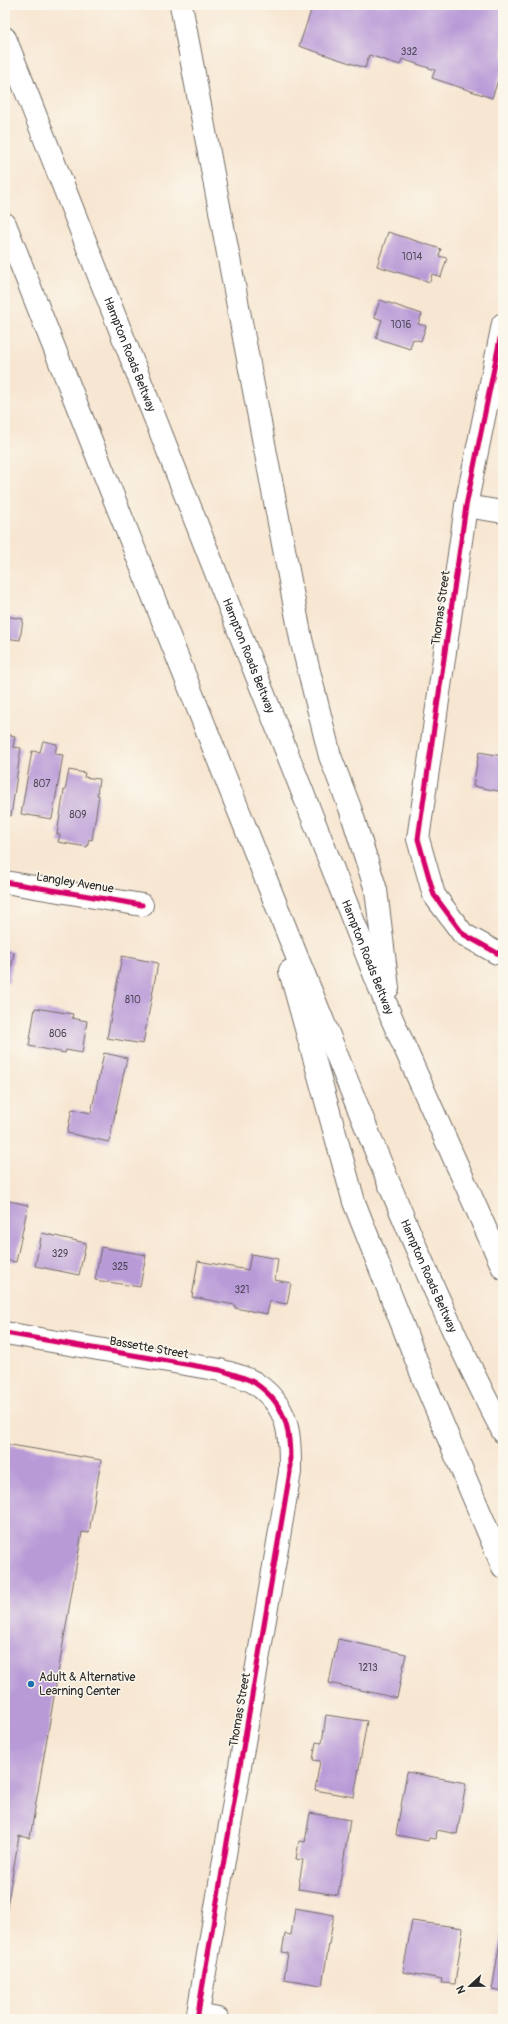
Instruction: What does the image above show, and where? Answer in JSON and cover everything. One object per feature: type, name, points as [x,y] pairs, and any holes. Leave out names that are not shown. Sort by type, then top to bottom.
[{"type":"main road","points":[[181,5],[301,639],[330,756],[350,808],[376,890],[392,1019]]},
{"type":"main road","name":"Hampton Roads Beltway","points":[[5,38],[392,1019],[503,1268]]},
{"type":"main road","name":"Hampton Roads Beltway","points":[[5,224],[262,869],[417,1251],[478,1384],[503,1432]]},
{"type":"main road","name":"Thomas Street","points":[[503,324],[466,506],[418,839],[434,895],[463,934],[497,953],[503,954]]},
{"type":"main road","points":[[466,506],[503,512]]},
{"type":"main road","points":[[262,869],[354,1202],[426,1385],[503,1567]]},
{"type":"main road","name":"Langley Avenue","points":[[5,882],[142,904]]},
{"type":"main road","name":"Bassette Street","points":[[5,1333],[220,1370],[254,1383],[280,1406]]},
{"type":"main road","name":"Thomas Street","points":[[204,2018],[290,1472],[290,1436],[280,1406]]},
{"type":"building","points":[[313,5],[503,5],[503,66],[492,98],[432,78],[435,70],[402,59],[400,65],[369,55],[365,68],[299,46]]},
{"type":"building","points":[[388,232],[441,249],[439,256],[447,258],[441,277],[432,274],[430,282],[377,266]]},
{"type":"building","points":[[380,300],[422,314],[418,324],[426,326],[421,341],[413,339],[410,349],[376,338],[382,320],[374,317]]},
{"type":"building","points":[[5,616],[23,619],[20,640],[5,638]]},
{"type":"building","points":[[5,734],[15,736],[13,747],[21,748],[11,816],[5,815]]},
{"type":"building","points":[[43,741],[57,744],[55,754],[63,755],[52,819],[21,814],[32,751],[40,752]]},
{"type":"building","points":[[479,752],[503,756],[503,792],[473,786]]},
{"type":"building","points":[[69,770],[85,773],[84,777],[99,779],[97,795],[99,795],[92,840],[89,839],[87,847],[58,842],[60,835],[57,834],[64,790],[65,791]]},
{"type":"building","points":[[5,950],[14,952],[9,983],[5,982]]},
{"type":"building","points":[[122,956],[158,963],[143,1044],[107,1038]]},
{"type":"building","points":[[35,1008],[73,1014],[72,1018],[87,1021],[82,1053],[66,1050],[65,1053],[29,1046]]},
{"type":"building","points":[[104,1053],[127,1058],[109,1142],[67,1133],[72,1109],[91,1113]]},
{"type":"building","points":[[5,1200],[28,1205],[16,1262],[5,1260]]},
{"type":"building","points":[[42,1233],[86,1243],[79,1275],[35,1266]]},
{"type":"building","points":[[101,1247],[146,1255],[140,1287],[95,1280]]},
{"type":"building","points":[[251,1254],[278,1259],[275,1280],[291,1283],[287,1304],[270,1301],[267,1314],[235,1308],[235,1305],[192,1297],[198,1261],[248,1270]]},
{"type":"building","name":"Adult & Alternative Learning Center","points":[[5,1444],[101,1460],[89,1533],[82,1532],[30,1838],[19,1836],[6,1913]]},
{"type":"building","points":[[338,1639],[406,1654],[397,1698],[329,1683]]},
{"type":"building","points":[[326,1715],[367,1721],[354,1797],[315,1790],[320,1761],[313,1760],[316,1742],[322,1743]]},
{"type":"building","points":[[407,1772],[466,1783],[457,1834],[437,1830],[436,1839],[429,1838],[428,1841],[396,1835]]},
{"type":"building","points":[[310,1813],[350,1820],[338,1895],[298,1889],[303,1860],[296,1859],[299,1841],[305,1842]]},
{"type":"building","points":[[295,1908],[334,1915],[322,1985],[284,1979],[288,1953],[282,1952],[285,1934],[291,1935]]},
{"type":"building","points":[[412,1921],[463,1928],[455,1984],[441,1983],[442,1979],[403,1972]]},
{"type":"building","points":[[501,1935],[503,1935],[503,1992],[492,1990]]},
{"type":"cycle path","points":[[503,324],[466,506],[418,839],[434,895],[463,934],[497,953],[503,954]]},
{"type":"cycle path","points":[[5,882],[142,905]]},
{"type":"cycle path","points":[[5,1333],[220,1370],[251,1381],[267,1392],[275,1402],[286,1422],[290,1472],[197,2019]]},
{"type":"place","name":"Adult & Alternative Learning Center","points":[[31,1684]]}]
